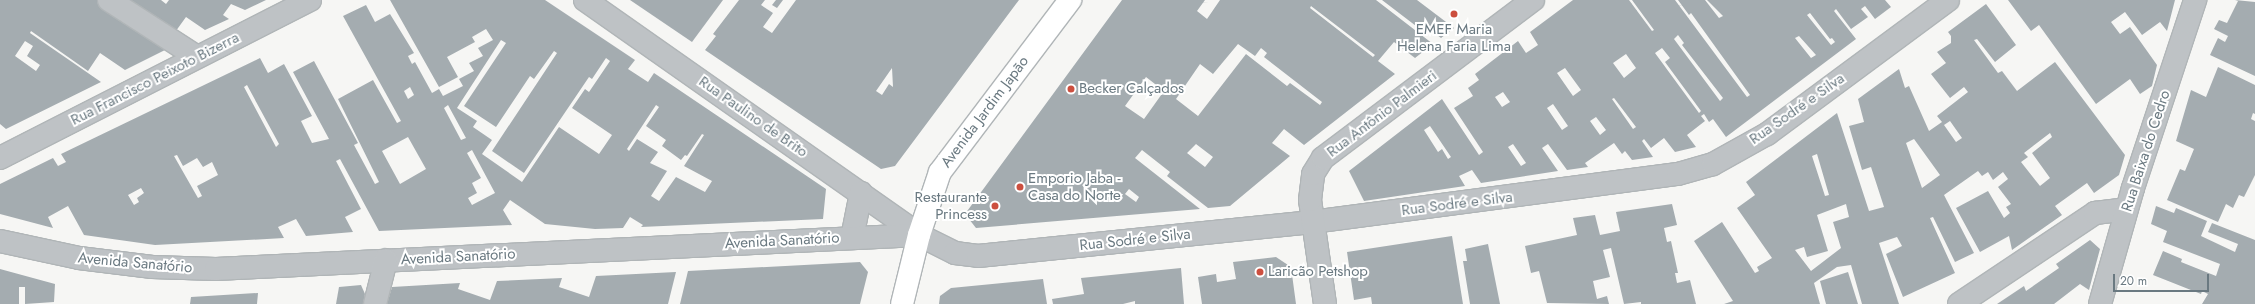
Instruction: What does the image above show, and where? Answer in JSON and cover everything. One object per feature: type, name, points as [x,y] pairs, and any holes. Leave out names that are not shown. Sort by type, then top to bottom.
[{"type":"main road","name":"Avenida Jardim Japão","points":[[902,304],[919,235],[940,172],[1070,0]]},
{"type":"street","points":[[109,0],[197,57]]},
{"type":"street","name":"Rua Francisco Peixoto Bizerra","points":[[0,158],[310,0]]},
{"type":"street","name":"Rua Paulino de Brito","points":[[585,0],[861,192],[919,235]]},
{"type":"street","name":"Rua Antônio Palmieri","points":[[1325,304],[1310,200],[1313,174],[1323,158],[1533,0]]},
{"type":"street","name":"Rua Sodré e Silva","points":[[919,235],[955,253],[978,256],[1312,222],[1631,182],[1678,174],[1713,164],[1767,134],[1948,0]]},
{"type":"street","name":"Rua Baixa do Cedro","points":[[2100,304],[2126,210],[2194,0]]},
{"type":"street","points":[[852,238],[861,192]]},
{"type":"street","points":[[1959,304],[2095,213],[2126,210]]},
{"type":"street","name":"Avenida Sanatório","points":[[0,240],[79,258],[152,267],[216,269],[919,235]]},
{"type":"street","points":[[375,304],[386,260]]},
{"type":"building","points":[[0,0],[97,0],[169,48],[125,70],[100,53],[88,71],[31,31],[30,33],[101,82],[6,129],[0,124]],"holes":[[[25,41],[33,46],[27,56],[40,65],[36,71],[15,56]]]},
{"type":"building","points":[[122,0],[161,0],[166,4],[169,0],[266,0],[245,10],[231,4],[223,15],[229,19],[205,30],[186,17],[173,35]]},
{"type":"building","points":[[390,0],[545,0],[635,60],[628,69],[648,82],[654,73],[826,189],[823,219],[641,227],[643,225],[630,217],[623,228],[595,229],[545,224],[510,200],[503,210],[512,225],[379,231],[340,159],[336,161],[361,209],[345,217],[353,232],[306,236],[296,219],[278,227],[284,238],[155,245],[84,235],[68,206],[48,217],[53,228],[0,214],[0,184],[53,158],[58,166],[66,162],[61,154],[260,58],[268,73],[284,64],[312,116],[301,121],[312,143],[329,139],[293,72],[314,61],[358,143],[354,145],[375,184],[379,182],[338,99],[373,80],[397,123],[401,121],[343,16],[366,5],[375,22],[390,14],[414,53],[408,56],[412,64],[415,62],[432,93],[439,89],[443,96],[463,86],[459,79],[474,71],[469,63],[483,56],[478,48],[493,40],[486,29],[472,37],[475,42],[447,57],[458,77],[439,87]],"holes":[[[501,40],[506,43],[464,106],[496,127],[530,76],[534,79],[554,51],[557,53],[492,151],[524,173],[589,77],[592,79],[606,58],[610,61],[589,92],[585,89],[572,108],[612,135],[599,154],[559,127],[522,182],[482,154],[492,140],[473,127],[477,121],[457,108]],[[247,85],[279,144],[276,147],[244,87]],[[410,87],[414,95],[408,99],[404,91]],[[448,105],[466,138],[461,140],[444,108]],[[656,105],[659,107],[646,126],[666,140],[662,146],[681,160],[685,155],[687,156],[702,134],[704,135],[684,166],[712,181],[705,192],[676,177],[659,201],[651,196],[667,171],[650,163],[658,152],[637,139],[629,151],[627,149]],[[408,137],[426,169],[400,184],[382,151]],[[472,150],[495,193],[472,205],[468,198],[477,193],[472,183],[481,178],[467,153]],[[177,155],[183,166],[197,158],[203,167],[212,162],[218,175],[197,186],[202,196],[198,198],[174,156]],[[141,188],[144,193],[137,198],[139,202],[134,205],[128,195]]]},
{"type":"building","points":[[630,0],[723,0],[692,42]]},
{"type":"building","points":[[739,0],[765,0],[761,5],[773,13],[763,27],[772,33],[796,0],[1019,0],[895,166],[881,169],[705,50],[716,36],[713,34]],"holes":[[[892,68],[893,87],[889,84],[882,95],[876,91]]]},
{"type":"building","points":[[776,0],[783,0],[777,8],[772,5]]},
{"type":"building","points":[[1122,0],[1205,0],[1197,11],[1207,19],[1220,0],[1376,0],[1433,44],[1415,58],[1394,42],[1378,61],[1395,74],[1304,145],[1284,129],[1272,143],[1290,156],[1230,206],[1208,208],[1167,176],[1170,172],[1142,150],[1135,158],[1200,209],[976,228],[965,214]],"holes":[[[1311,6],[1375,55],[1373,57],[1310,8]],[[1238,44],[1255,56],[1261,48],[1267,53],[1264,57],[1322,102],[1320,105],[1290,83],[1287,86],[1246,54],[1198,116],[1176,99],[1200,64],[1213,74]],[[1146,77],[1164,91],[1144,119],[1125,106]],[[1196,144],[1213,157],[1205,167],[1187,153]],[[1129,189],[1139,197],[1136,202],[1125,194]]]},
{"type":"building","points":[[1382,0],[1417,0],[1454,28],[1441,38],[1420,22],[1416,26]]},
{"type":"building","points":[[1573,0],[1629,0],[1652,31],[1654,30],[1632,0],[1675,0],[1747,97],[1750,95],[1691,13],[1689,15],[1678,0],[1705,0],[1719,18],[1723,16],[1707,0],[1885,0],[1891,7],[1875,19],[1865,6],[1861,9],[1868,17],[1851,29],[1836,9],[1834,11],[1856,39],[1726,137],[1713,119],[1709,122],[1704,114],[1701,116],[1705,121],[1687,135],[1696,147],[1675,152],[1664,138],[1651,148],[1644,139],[1642,141],[1653,157],[1632,160],[1625,151],[1622,154],[1614,143],[1585,163],[1588,167],[1567,170],[1548,144],[1542,148],[1558,171],[1481,183],[1472,170],[1459,176],[1465,186],[1364,201],[1349,171],[1442,99],[1479,155],[1483,152],[1454,108],[1473,96],[1468,88],[1479,80],[1475,74],[1518,41],[1526,53],[1538,45],[1530,32]],"holes":[[[1810,13],[1830,39],[1832,38],[1835,42],[1831,45],[1807,15]],[[1678,35],[1684,43],[1682,45],[1723,98],[1720,101],[1674,39]],[[1799,36],[1816,55],[1811,58],[1795,38]],[[1662,48],[1670,58],[1665,62],[1701,111],[1699,113],[1655,53]],[[1626,54],[1636,68],[1624,78],[1613,63]],[[1565,68],[1581,90],[1573,96],[1557,73]],[[1503,92],[1510,102],[1502,107],[1495,97]],[[1614,98],[1636,127],[1633,129],[1612,99]],[[1553,104],[1568,126],[1562,130],[1547,108]],[[1596,117],[1606,130],[1600,135],[1590,121]],[[1430,126],[1451,157],[1448,159],[1442,149],[1438,152],[1424,130]],[[1513,144],[1526,163],[1521,166],[1508,147]]]},
{"type":"building","points":[[2008,0],[2175,0],[2167,31],[2160,22],[2142,35],[2125,12],[2111,22],[2120,34],[2130,27],[2157,65],[2152,86],[2140,94],[2130,79],[2096,104],[2039,25],[2031,31]]},
{"type":"building","points":[[2235,0],[2255,2],[2255,76],[2210,55],[2218,38],[2225,42],[2228,36],[2214,29],[2219,20],[2227,23],[2238,1]]},
{"type":"building","points":[[1986,4],[2016,45],[1995,62],[1977,39],[1974,40],[1998,73],[2002,71],[2017,91],[2055,62],[2125,155],[2119,175],[2094,193],[2087,183],[2055,206],[2062,215],[2012,250],[2009,236],[1980,252],[1956,208],[1988,191],[2004,218],[2010,213],[2006,207],[2011,204],[1998,187],[2008,179],[2003,172],[1993,180],[1988,172],[1982,176],[1978,171],[1944,195],[1974,253],[1955,262],[1933,217],[1930,218],[1955,273],[1903,297],[1886,254],[1902,246],[1897,237],[1879,243],[1899,304],[1862,304],[1851,265],[1837,267],[1814,283],[1820,304],[1724,304],[1733,301],[1694,241],[1722,222],[1755,273],[1759,271],[1757,267],[1772,258],[1737,208],[1755,195],[1746,182],[1837,113],[1869,211],[1884,207],[1871,167],[1862,170],[1849,126],[1864,122],[1858,99],[1899,69],[1905,88],[1909,86],[1929,131],[1942,122],[1937,116],[1968,92],[1964,87],[1950,98],[1931,74],[1946,63],[1937,52],[1951,43],[1951,36],[1948,32]],"holes":[[[1950,121],[1962,138],[1956,142],[1944,125]],[[2050,133],[2052,137],[2032,153],[2050,178],[2040,186],[2021,162],[2028,157],[2024,153]],[[1914,139],[1940,175],[1922,188],[1906,143]],[[1817,154],[1829,195],[1825,196],[1812,156]],[[1846,204],[1849,217],[1833,222],[1841,248],[1811,271],[1795,250],[1804,247],[1807,257],[1828,251],[1817,215]]]},
{"type":"building","points":[[2218,67],[2255,85],[2255,114],[2253,113],[2251,119],[2255,121],[2255,175],[2244,197],[2239,195],[2233,208],[2226,204],[2218,222],[2167,200],[2180,169],[2185,171],[2194,149],[2176,141],[2191,90],[2206,97]]},
{"type":"building","points":[[1672,204],[1677,225],[1664,228],[1667,242],[1671,241],[1678,273],[1675,273],[1677,283],[1690,280],[1696,304],[1641,304],[1641,302],[1624,304],[1611,248],[1603,250],[1610,277],[1593,281],[1597,299],[1607,296],[1609,304],[1547,303],[1539,271],[1531,273],[1525,246],[1577,235],[1573,218],[1595,215],[1600,235],[1620,231],[1616,212]]},
{"type":"building","points":[[2156,206],[2174,213],[2176,208],[2207,221],[2201,236],[2235,252],[2238,244],[2208,232],[2212,223],[2255,240],[2255,304],[2202,304],[2208,294],[2202,291],[2201,294],[2153,275],[2163,251],[2182,259],[2181,262],[2216,276],[2220,264],[2163,242],[2167,231],[2151,224]]},
{"type":"building","points":[[1452,236],[1463,304],[1372,304],[1371,297],[1354,300],[1347,252]]},
{"type":"building","points":[[2090,240],[2100,249],[2089,290],[2080,284],[2054,304],[1997,304],[2024,286],[2026,291],[2059,268],[2056,264]]},
{"type":"building","points":[[1488,244],[1500,304],[1470,304],[1463,261],[1467,261],[1465,249]]},
{"type":"building","points":[[1276,257],[1291,267],[1296,304],[1202,304],[1198,277],[1216,274],[1217,282],[1236,279],[1233,262]]},
{"type":"building","points":[[860,262],[868,272],[860,304],[680,304],[688,271]]},
{"type":"building","points":[[1181,268],[1184,304],[1135,304],[1135,301],[1123,304],[1053,304],[1052,299],[1084,294],[1081,278]]},
{"type":"building","points":[[0,269],[55,284],[54,302],[25,304],[25,287],[19,287],[19,304],[0,304]]},
{"type":"building","points":[[676,272],[668,304],[387,304],[392,287],[460,283],[458,289],[490,300],[497,281],[562,278],[559,287],[589,297],[596,276]]},
{"type":"building","points":[[1848,272],[1858,304],[1826,304],[1820,281]]},
{"type":"building","points":[[1043,279],[1047,304],[939,304],[940,296],[951,288]]},
{"type":"building","points":[[361,285],[365,294],[363,304],[336,304],[339,287]]},
{"type":"building","points":[[258,293],[257,304],[190,304],[191,297]]},
{"type":"place","name":"EMEF Maria Helena Faria Lima","points":[[1454,14]]},
{"type":"place","name":"Becker Calçados","points":[[1071,89]]},
{"type":"place","name":"Emporio Jaba - Casa do Norte","points":[[1020,187]]},
{"type":"place","name":"Restaurante Princess","points":[[995,206]]},
{"type":"place","name":"Laricão Petshop","points":[[1260,272]]}]
